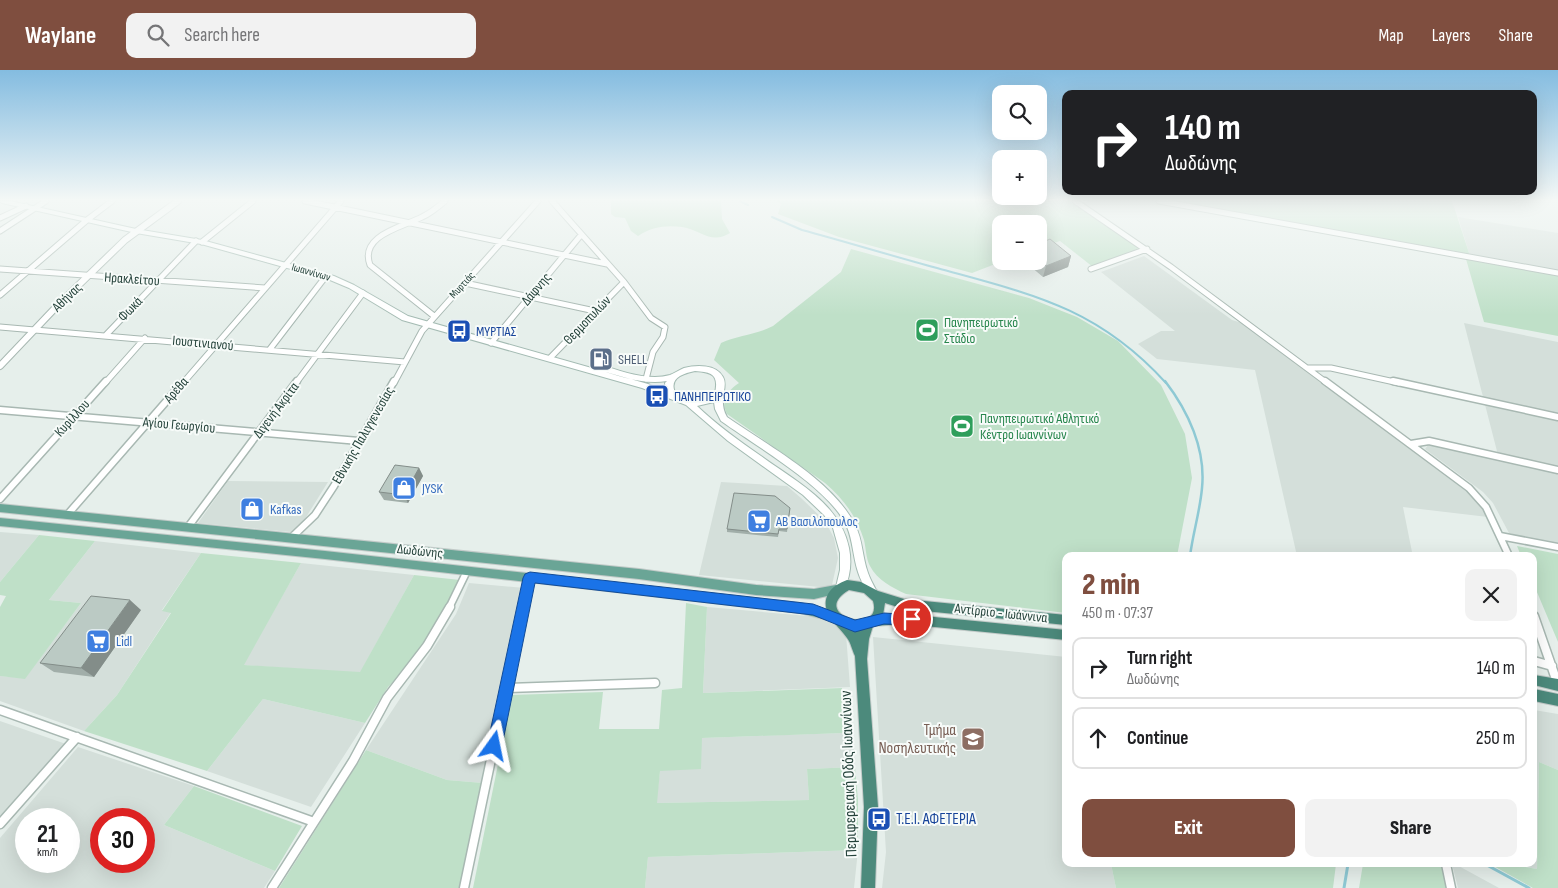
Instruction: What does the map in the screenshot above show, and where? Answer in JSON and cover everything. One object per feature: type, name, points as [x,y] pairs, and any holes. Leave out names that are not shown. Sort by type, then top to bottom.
[{"type":"highway","points":[[847,585],[860,585],[874,593],[879,606],[876,616],[870,622],[855,626],[839,620],[832,612],[831,600],[839,589],[847,585]]},
{"type":"highway","name":"Αντίρριο - Ιωάννινα","points":[[874,593],[904,604],[1062,620]]},
{"type":"highway","name":"Αντίρριο - Ιωάννινα","points":[[870,622],[904,618],[1062,635]]},
{"type":"highway","name":"Περιφερειακή Οδός Ιωαννίνων","points":[[839,620],[854,638],[861,659]]},
{"type":"highway","name":"Περιφερειακή Οδός Ιωαννίνων","points":[[868,888],[871,807],[861,647],[870,622]]},
{"type":"highway","points":[[1537,681],[1558,685]]},
{"type":"highway","points":[[1537,696],[1558,700]]},
{"type":"main road","name":"Ιωαννίνων","points":[[189,239],[326,276],[346,283],[391,312],[426,325],[550,358]]},
{"type":"main road","points":[[550,358],[576,361],[646,379],[662,380],[673,377],[687,369],[705,369],[718,376],[722,381],[718,404],[724,419],[816,486],[838,506],[852,528],[862,574],[874,593]]},
{"type":"main road","points":[[550,358],[656,390],[689,404],[732,440],[808,495],[826,512],[839,530],[844,549],[845,573],[839,589]]},
{"type":"main road","points":[[673,377],[669,388],[675,399]]},
{"type":"main road","points":[[689,404],[706,403],[719,394]]},
{"type":"main road","name":"Δωδώνης","points":[[0,508],[620,572],[784,592],[814,594],[839,589]]},
{"type":"main road","name":"Δωδώνης","points":[[0,522],[800,608],[839,620]]},
{"type":"street","points":[[0,295],[64,239]]},
{"type":"street","name":"Αθήνας","points":[[0,366],[34,329],[126,239]]},
{"type":"street","name":"Φωκά","points":[[106,335],[201,239]]},
{"type":"street","name":"Αρέθα","points":[[68,514],[307,239]]},
{"type":"street","points":[[377,239],[368,253],[367,261],[434,316]]},
{"type":"street","points":[[481,239],[606,264]]},
{"type":"street","name":"Μυρτιάς","points":[[426,325],[503,239]]},
{"type":"street","name":"Δάφνης","points":[[492,343],[577,239]]},
{"type":"street","points":[[584,239],[624,282],[648,314],[665,329],[650,359],[651,369],[646,379]]},
{"type":"street","points":[[1132,239],[1411,444],[1480,498],[1488,509],[1507,552]]},
{"type":"street","points":[[1371,239],[1558,273]]},
{"type":"street","points":[[1091,269],[1147,249]]},
{"type":"street","name":"Ηρακλείτου","points":[[0,269],[265,288]]},
{"type":"street","points":[[270,349],[326,276]]},
{"type":"street","points":[[464,282],[595,311]]},
{"type":"street","name":"Θερμοπυλών","points":[[550,358],[624,282]]},
{"type":"street","name":"Διγενή Ακρίτα","points":[[188,527],[363,293]]},
{"type":"street","name":"Εθνικής Παλιγγενεσίας","points":[[291,538],[310,520],[321,505],[426,325]]},
{"type":"street","name":"Ιουστινιανού","points":[[0,326],[405,362]]},
{"type":"street","name":"Κυρίλλου","points":[[0,499],[145,338]]},
{"type":"street","points":[[1307,368],[1331,368],[1558,417]]},
{"type":"street","name":"Αγίου Γεωργίου","points":[[0,410],[359,442]]},
{"type":"street","points":[[1411,444],[1429,441],[1558,470]]},
{"type":"street","points":[[1500,536],[1558,547]]},
{"type":"street","points":[[272,888],[353,761],[386,698],[431,638],[467,571]]},
{"type":"street","points":[[464,888],[530,578]]},
{"type":"street","points":[[1537,624],[1558,685]]},
{"type":"street","points":[[1537,662],[1552,666]]},
{"type":"street","points":[[507,688],[655,683]]},
{"type":"street","points":[[0,710],[314,822]]},
{"type":"street","points":[[0,824],[77,737]]},
{"type":"street","points":[[1447,867],[1451,888]]},
{"type":"shaded area","points":[[1465,239],[1558,239],[1558,271],[1470,256]]},
{"type":"shaded area","points":[[1144,256],[1232,320],[1242,323],[1433,464],[1471,493],[1488,517],[1403,507],[1412,552],[1296,552],[1255,370],[1157,359],[1138,344],[1161,331],[1175,331],[1101,272]]},
{"type":"shaded area","points":[[1464,323],[1558,342],[1558,545],[1509,533],[1493,503],[1483,492],[1425,449],[1429,444],[1499,459]]},
{"type":"shaded area","points":[[228,481],[328,482],[303,522],[291,532],[198,523]]},
{"type":"shaded area","points":[[721,482],[787,486],[801,498],[825,521],[834,538],[838,558],[832,585],[829,588],[699,575]]},
{"type":"shaded area","points":[[0,532],[39,535],[0,582]]},
{"type":"shaded area","points":[[95,541],[201,553],[162,610],[171,612],[117,695],[84,731],[0,701],[0,676],[25,678],[81,603],[49,600]]},
{"type":"shaded area","points":[[301,563],[414,575],[360,673],[243,665]]},
{"type":"shaded area","points":[[469,583],[525,588],[483,783],[447,780],[366,750],[456,614]]},
{"type":"shaded area","points":[[707,607],[831,618],[846,634],[850,687],[703,693]]},
{"type":"shaded area","points":[[873,637],[1062,657],[1062,867],[1112,867],[1116,888],[882,888],[886,852]]},
{"type":"shaded area","points":[[263,699],[365,723],[311,807],[207,771]]},
{"type":"shaded area","points":[[1537,710],[1558,714],[1558,770],[1539,762],[1537,869],[1526,867],[1537,867]]},
{"type":"shaded area","points":[[0,721],[66,744],[0,818]]},
{"type":"shaded area","points":[[844,733],[844,742],[853,741],[855,767],[807,769],[809,800],[656,803],[660,771],[701,738]]},
{"type":"shaded area","points":[[78,747],[194,786],[164,825],[275,871],[264,888],[0,888],[0,838],[15,820],[15,873],[80,873],[80,808],[26,808]]},
{"type":"shaded area","points":[[858,850],[854,888],[645,888],[648,857]]},
{"type":"shaded area","points":[[1453,867],[1460,867],[1499,888],[1458,888]]},
{"type":"green space","points":[[847,239],[992,239],[992,265],[972,273]]},
{"type":"green space","points":[[1047,239],[1125,239],[1140,249],[1093,267],[1060,241],[1047,245]]},
{"type":"green space","points":[[1377,239],[1464,239],[1470,256]]},
{"type":"green space","name":"Πανηπειρωτικό Αθλητικό Κέντρο Ιωαννίνων","points":[[851,249],[1029,298],[1077,317],[1118,341],[1161,385],[1185,434],[1192,478],[1178,552],[1062,552],[1062,613],[906,594],[881,579],[873,571],[869,563],[864,540],[849,508],[838,495],[825,483],[727,414],[724,405],[726,396],[739,383],[714,360],[721,343],[773,326],[841,272]]},
{"type":"green space","points":[[1466,259],[1558,276],[1558,336],[1484,322]]},
{"type":"green space","points":[[39,535],[95,541],[49,600],[81,603],[25,679],[0,676],[0,607],[6,596],[0,595],[0,582]]},
{"type":"green space","points":[[1517,546],[1558,554],[1558,642],[1537,592],[1537,552],[1519,552]]},
{"type":"green space","points":[[201,553],[301,563],[244,665],[360,672],[414,575],[460,580],[447,607],[423,646],[405,670],[388,687],[365,723],[263,699],[207,771],[84,731],[117,695],[171,613],[162,611]]},
{"type":"green space","points":[[686,603],[707,607],[703,693],[842,688],[844,733],[702,738],[701,769],[660,771],[657,803],[809,800],[807,769],[855,767],[858,800],[858,850],[648,857],[645,888],[473,888],[512,695],[603,692],[599,729],[659,729],[662,690],[682,688]]},
{"type":"green space","points":[[366,750],[447,780],[483,783],[459,888],[279,888]]},
{"type":"green space","points":[[1539,762],[1558,770],[1558,888],[1533,888],[1495,867],[1537,869]]},
{"type":"green space","points":[[194,786],[302,826],[275,871],[164,825]]},
{"type":"green space","points":[[1112,867],[1336,867],[1333,888],[1116,888]]},
{"type":"green space","points":[[1362,867],[1444,867],[1448,888],[1359,888]]},
{"type":"building","points":[[1050,239],[1071,256],[1047,266],[1047,240]]},
{"type":"building","points":[[395,465],[419,468],[404,495],[379,492]]},
{"type":"building","name":"ΑΒ Βασιλόπουλος","points":[[734,493],[775,496],[790,508],[787,529],[779,529],[778,534],[727,529]]},
{"type":"building","points":[[91,596],[130,600],[81,668],[40,663]]},
{"type":"waterway","points":[[835,239],[1003,286],[1061,307],[1088,320],[1114,337],[1140,357],[1166,383]]},
{"type":"waterway","points":[[1165,381],[1188,418],[1194,431],[1201,459],[1203,473],[1202,488],[1191,552]]},
{"type":"waterway","points":[[1344,888],[1348,867]]},
{"type":"waterway","points":[[1490,867],[1529,888]]},
{"type":"place","name":"Πανηπειρωτικό Στάδιο","points":[[927,330]]},
{"type":"place","name":"ΜΥΡΤΙΑΣ","points":[[459,331]]},
{"type":"place","name":"SHELL","points":[[601,359]]},
{"type":"place","name":"ΠΑΝΗΠΕΙΡΩΤΙΚΟ","points":[[657,396]]},
{"type":"place","name":"Πανηπειρωτικό Αθλητικό Κέντρο Ιωαννίνων","points":[[962,426]]},
{"type":"place","name":"JYSK","points":[[404,488]]},
{"type":"place","name":"Kafkas","points":[[252,509]]},
{"type":"place","name":"ΑΒ Βασιλόπουλος","points":[[759,521]]},
{"type":"place","name":"Lidl","points":[[98,641]]},
{"type":"place","name":"Τμήμα Νοσηλευτικής","points":[[973,739]]},
{"type":"place","name":"Τ.Ε.Ι. ΑΦΕΤΕΡΙΑ","points":[[879,819]]},
{"type":"route","points":[[494,746],[530,578],[800,608],[824,613],[835,617],[843,623],[855,626],[862,626],[872,620],[884,618],[912,619]]}]
